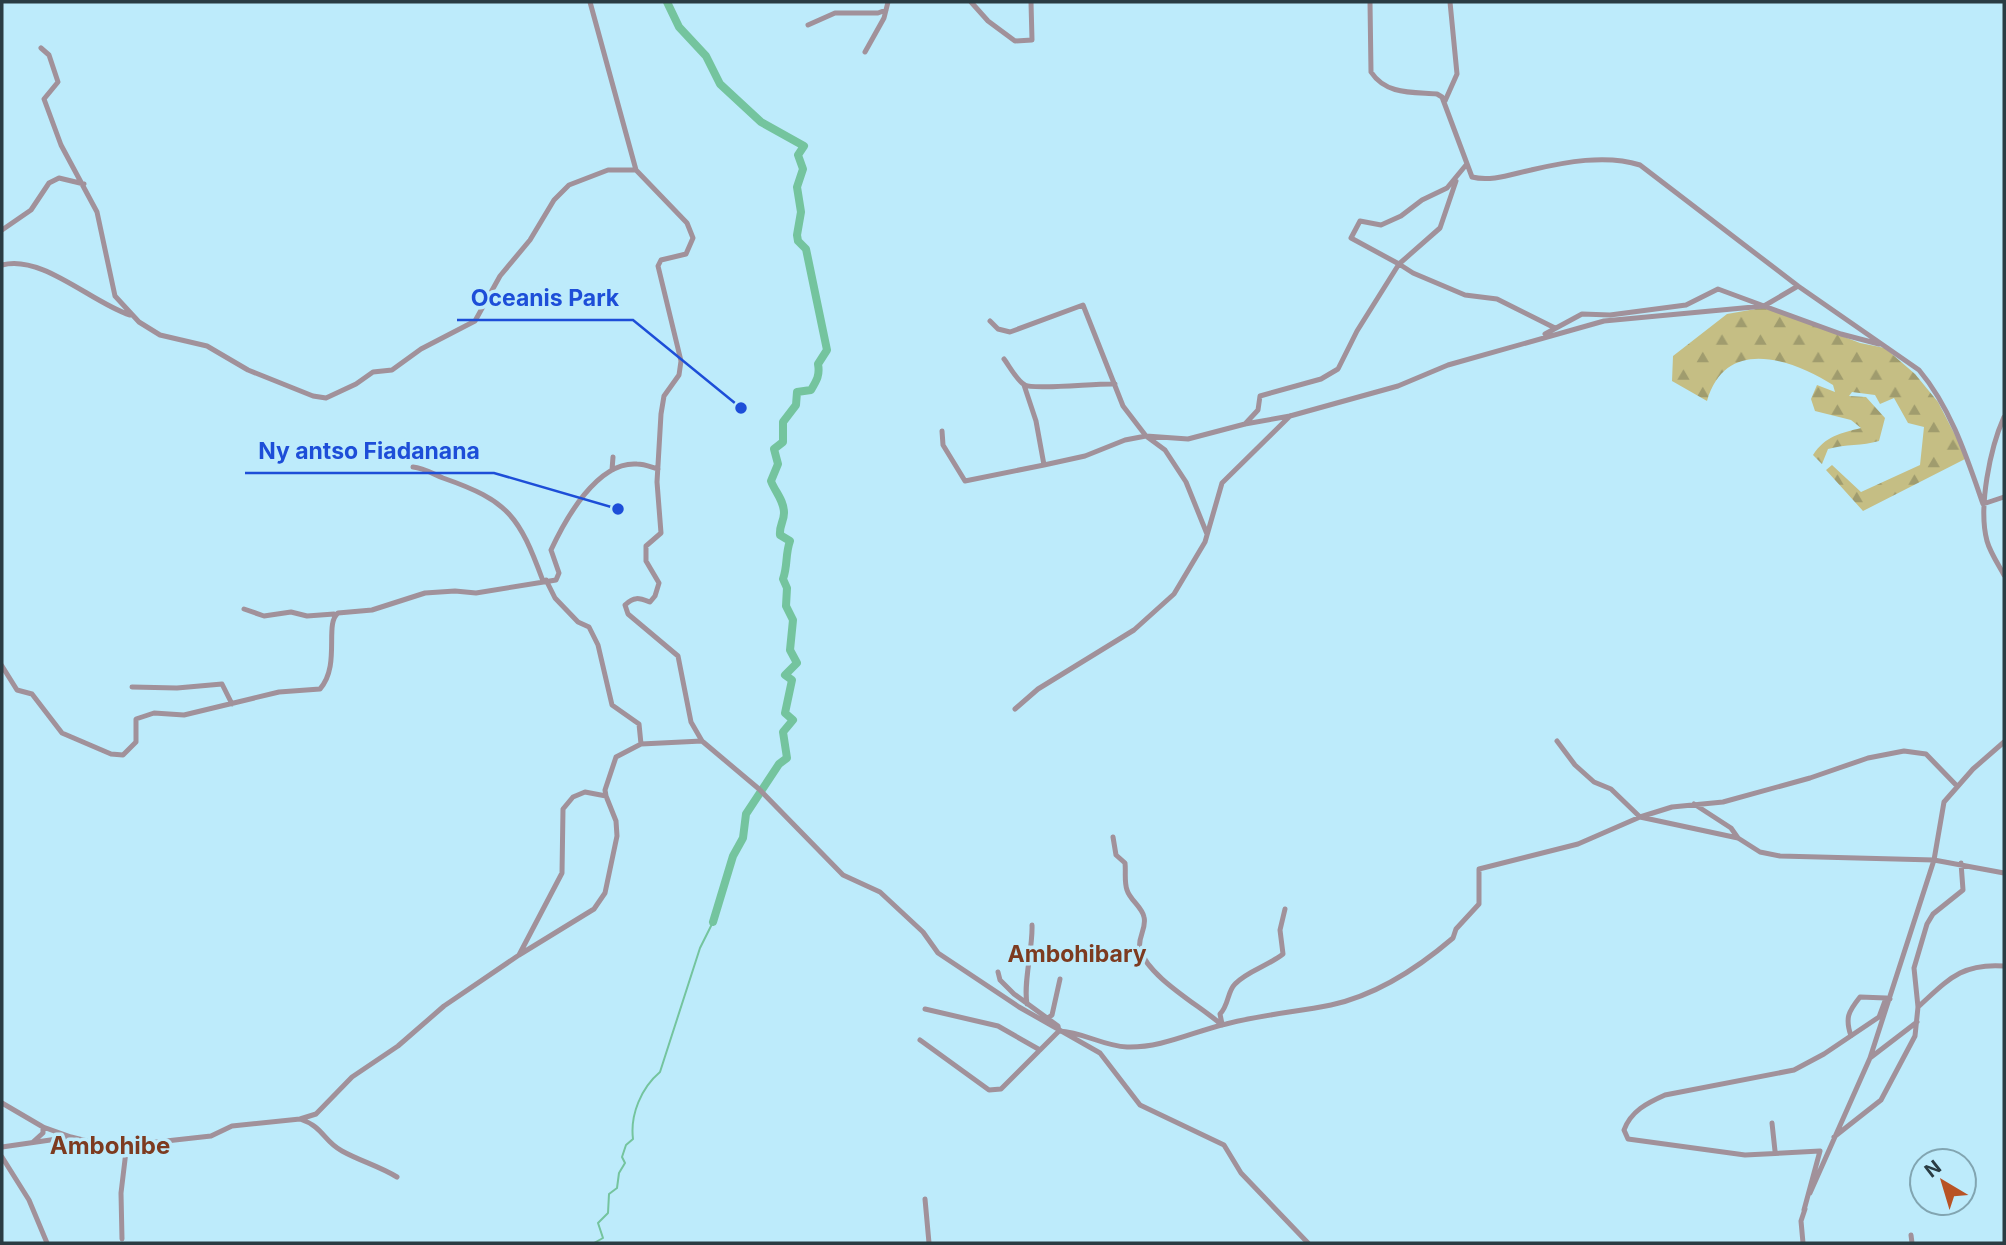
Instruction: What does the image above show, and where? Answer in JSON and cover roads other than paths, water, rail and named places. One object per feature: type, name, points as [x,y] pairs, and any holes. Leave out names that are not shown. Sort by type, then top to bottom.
[{"type":"street","points":[[590,2],[635,170],[687,223],[693,238],[686,254],[661,260],[658,266],[681,361],[679,375],[664,396],[662,406],[658,469],[661,533],[646,545],[645,552],[659,583],[650,602],[639,598],[631,599],[625,605],[628,614],[678,656],[691,722],[702,741],[761,792],[844,875],[880,892],[923,932],[938,953],[1059,1031],[1100,1053],[1140,1105],[1224,1145],[1241,1173],[1308,1243]]},
{"type":"street","points":[[866,52],[888,2]]},
{"type":"street","points":[[971,2],[988,20],[1015,41],[1032,40],[1031,2]]},
{"type":"street","points":[[1370,2],[1371,72],[1377,81],[1392,90],[1437,94],[1445,101],[1472,177],[1481,179],[1560,163],[1623,159],[1640,165],[1798,286],[1919,370],[1935,389],[1968,458],[1983,504],[1987,543],[2004,575]]},
{"type":"street","points":[[1445,101],[1457,74],[1450,2]]},
{"type":"street","points":[[808,25],[835,13],[878,13],[886,10]]},
{"type":"street","points":[[41,48],[49,55],[58,82],[44,99],[61,145],[97,212],[115,296],[133,316],[160,335],[207,346],[248,370],[313,396],[326,398],[356,384],[373,372],[392,370],[421,349],[475,321],[500,276],[530,240],[554,200],[569,185],[608,170],[635,170]]},
{"type":"street","points":[[1466,165],[1447,188],[1381,225],[1360,221],[1350,238],[1413,274],[1465,295],[1497,299],[1555,328]]},
{"type":"street","points":[[2,230],[31,210],[49,183],[58,178],[84,185]]},
{"type":"street","points":[[1245,424],[1258,410],[1260,396],[1321,379],[1338,369],[1369,311],[1399,264],[1440,228],[1456,178]]},
{"type":"street","points":[[2,265],[11,263],[33,266],[70,283],[100,304],[133,316]]},
{"type":"street","points":[[942,431],[943,445],[965,481],[1085,456],[1113,443],[1146,436],[1188,439],[1290,416],[1398,386],[1448,365],[1604,320],[1764,306],[1798,286]]},
{"type":"street","points":[[1539,337],[1582,314],[1610,315],[1686,305],[1718,289],[1841,334],[1884,346]]},
{"type":"street","points":[[990,321],[998,329],[1010,332],[1083,305],[1123,406],[1146,436],[1165,450],[1186,482],[1207,534]]},
{"type":"street","points":[[1004,359],[1024,385],[1036,421],[1044,465]]},
{"type":"street","points":[[1024,385],[1040,389],[1065,384],[1115,384]]},
{"type":"street","points":[[1015,709],[1038,689],[1134,630],[1174,594],[1207,534],[1222,483],[1290,416]]},
{"type":"street","points":[[1983,504],[1998,431],[2004,417]]},
{"type":"street","points":[[612,470],[613,457]]},
{"type":"street","points":[[244,609],[264,616],[291,612],[307,616],[334,614],[385,607],[408,596],[425,593],[476,593],[558,578],[551,552],[560,530],[585,493],[612,470],[636,464],[658,469]]},
{"type":"street","points":[[413,467],[463,484],[505,506],[531,550],[547,586],[565,610],[589,627],[598,645],[612,705],[639,724],[641,744]]},
{"type":"street","points":[[1983,504],[2004,497]]},
{"type":"street","points":[[1993,501],[2004,503]]},
{"type":"street","points":[[2,666],[17,691],[32,694],[62,733],[118,756],[128,753],[136,742],[136,719],[140,716],[154,713],[184,715],[279,692],[317,690],[323,687],[333,662],[334,614]]},
{"type":"street","points":[[132,687],[177,688],[222,684],[232,704]]},
{"type":"street","points":[[2,1102],[43,1126],[71,1138],[103,1145],[211,1136],[232,1126],[300,1119],[316,1114],[352,1077],[398,1046],[444,1006],[594,909],[605,893],[617,836],[616,821],[604,790],[616,757],[641,744],[702,741]]},
{"type":"street","points":[[1557,741],[1575,765],[1594,782],[1611,789],[1640,817],[1738,838],[1760,852],[1780,856],[1934,860],[2004,873]]},
{"type":"street","points":[[1804,1210],[1870,1058],[1934,860],[1944,802],[2004,742]]},
{"type":"street","points":[[920,1040],[989,1090],[1001,1089],[1059,1031],[1075,1032],[1125,1047],[1154,1045],[1222,1025],[1331,1005],[1360,996],[1430,957],[1453,938],[1456,929],[1479,904],[1479,869],[1578,845],[1640,817],[1694,804],[1723,802],[1810,778],[1868,758],[1904,751],[1926,754],[1958,786]]},
{"type":"street","points":[[519,955],[562,873],[563,808],[573,797],[585,792],[606,796]]},
{"type":"street","points":[[1694,804],[1731,828],[1738,838]]},
{"type":"street","points":[[1114,837],[1116,855],[1125,863],[1127,891],[1144,915],[1145,925],[1139,943],[1141,952],[1152,970],[1165,983],[1222,1025]]},
{"type":"street","points":[[1834,1137],[1881,1100],[1915,1036],[1918,1007],[1914,976],[1917,956],[1933,914],[1963,890],[1961,863]]},
{"type":"street","points":[[1222,1025],[1220,1014],[1227,1006],[1231,988],[1283,954],[1280,930],[1284,909]]},
{"type":"street","points":[[1027,1004],[1032,925]]},
{"type":"street","points":[[1918,1007],[1951,976],[1976,965],[2004,966]]},
{"type":"street","points":[[998,972],[1007,988],[1058,1026],[1059,1031]]},
{"type":"street","points":[[1048,1018],[1052,1015],[1060,979]]},
{"type":"street","points":[[1851,1036],[1846,1022],[1848,1012],[1860,998],[1888,998]]},
{"type":"street","points":[[1803,1243],[1801,1220],[1820,1151],[1775,1151],[1745,1155],[1628,1139],[1624,1130],[1628,1119],[1648,1102],[1713,1085],[1794,1070],[1879,1017],[1888,998]]},
{"type":"street","points":[[925,1009],[998,1026],[1040,1050]]},
{"type":"street","points":[[1870,1058],[1917,1022]]},
{"type":"street","points":[[300,1119],[311,1121],[341,1151],[377,1165],[397,1177]]},
{"type":"street","points":[[1772,1123],[1775,1151]]},
{"type":"street","points":[[31,1143],[43,1133],[43,1126]]},
{"type":"street","points":[[2,1147],[71,1138]]},
{"type":"street","points":[[122,1239],[121,1193],[127,1143]]},
{"type":"street","points":[[2,1157],[29,1200],[47,1243]]},
{"type":"street","points":[[925,1199],[929,1243]]},
{"type":"street","points":[[1911,1235],[1912,1243]]},
{"type":"waterway","points":[[667,2],[679,27],[706,56],[720,84],[761,122],[804,146],[798,155],[803,169],[797,187],[801,212],[797,235],[798,241],[806,249],[827,350],[818,364],[818,377],[811,390],[797,392],[796,405],[783,422],[783,442],[774,449],[778,464],[771,481],[784,508],[780,535],[790,541],[783,579],[787,588],[786,606],[793,620],[790,650],[797,663],[785,675],[792,680],[785,713],[793,720],[783,732],[787,758],[779,764],[746,814],[743,838],[733,856],[713,922]]},
{"type":"waterway","points":[[594,1243],[603,1238],[598,1223],[608,1213],[609,1194],[617,1188],[619,1173],[625,1163],[622,1157],[626,1145],[633,1139],[633,1121],[638,1102],[647,1086],[660,1072],[700,948],[713,922]]},
{"type":"place","name":"Oceanis Park","points":[[741,408]]},
{"type":"place","name":"Ny antso Fiadanana","points":[[618,509]]},
{"type":"district","name":"Ambohibary","points":[[1077,954]]},
{"type":"district","name":"Ambohibe","points":[[110,1146]]}]
